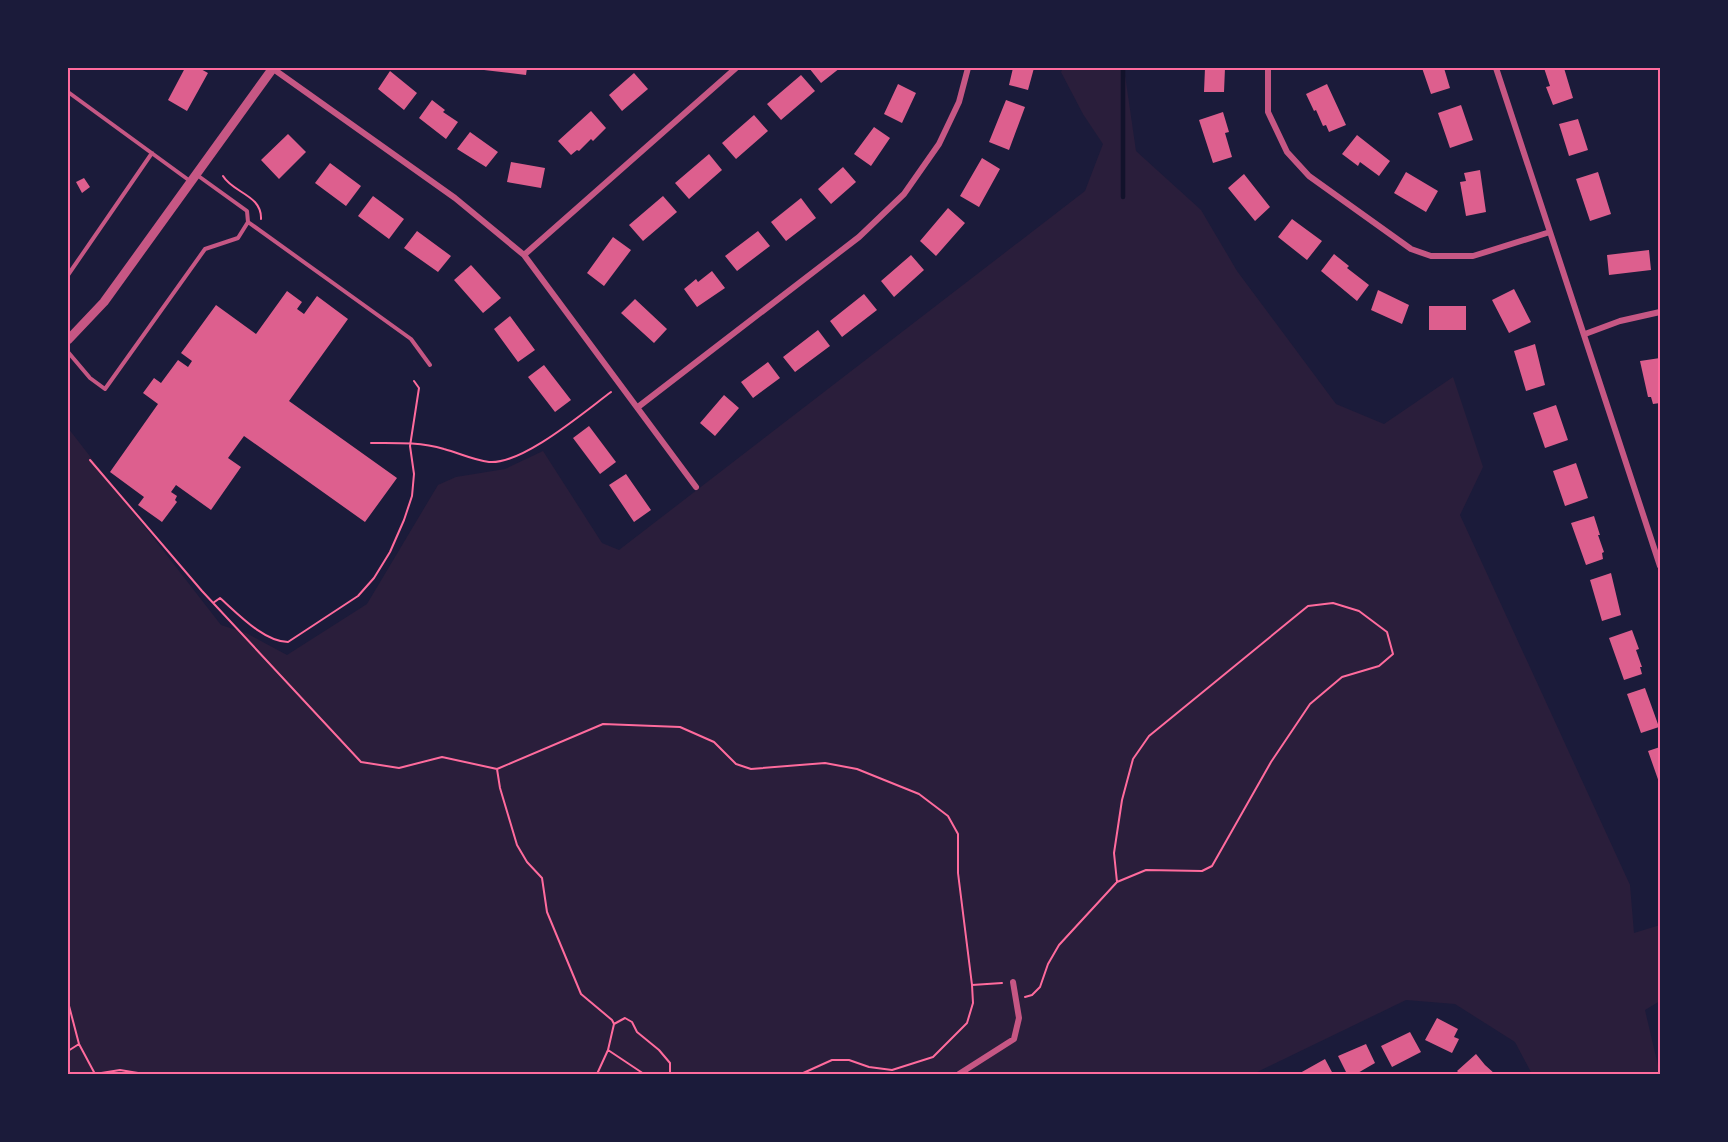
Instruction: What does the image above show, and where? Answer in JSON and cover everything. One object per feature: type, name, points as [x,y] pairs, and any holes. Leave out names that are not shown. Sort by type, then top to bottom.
[{"type":"street","points":[[68,338],[104,302],[272,68],[455,198],[524,255],[696,487]]},
{"type":"street","points":[[524,255],[736,68]]},
{"type":"street","points":[[638,407],[859,237],[904,194],[939,144],[959,102],[968,68]]},
{"type":"street","points":[[1268,68],[1268,112],[1287,152],[1309,176],[1411,249],[1431,256],[1473,256],[1550,232]]},
{"type":"street","points":[[1496,68],[1660,566]]},
{"type":"street","points":[[1585,334],[1620,321],[1660,312]]},
{"type":"street","points":[[959,1074],[1014,1040],[1019,1018],[1013,982]]},
{"type":"lane","points":[[68,92],[152,153],[247,211],[248,222],[238,238],[206,249],[105,389],[90,378],[68,352]]},
{"type":"lane","points":[[68,275],[152,153]]},
{"type":"lane","points":[[248,222],[411,339],[430,365]]},
{"type":"path","points":[[213,603],[220,598],[267,636],[278,642],[288,642],[358,596],[374,578],[390,552],[412,496],[414,474],[411,442],[419,388],[414,381]]},
{"type":"path","points":[[371,443],[411,442],[490,462],[503,461],[523,453],[613,390]]},
{"type":"path","points":[[90,460],[213,603],[361,762],[399,768],[442,758],[497,769],[603,724],[680,727],[714,742],[736,764],[751,769],[825,763],[856,769],[919,794],[948,816],[958,834],[958,873],[972,985],[973,1003],[967,1023],[933,1057],[892,1070],[869,1067],[849,1060],[832,1060],[801,1074]]},
{"type":"path","points":[[1016,999],[1032,995],[1040,987],[1048,964],[1059,945],[1117,882],[1146,870],[1202,871],[1212,866],[1271,762],[1310,704],[1342,678],[1379,666],[1393,654],[1387,632],[1359,611],[1333,603],[1308,606],[1149,736],[1133,759],[1122,800],[1114,853],[1117,882]]},
{"type":"path","points":[[497,769],[500,788],[517,845],[526,862],[542,878],[547,912],[581,994],[614,1024],[608,1050],[597,1074]]},
{"type":"path","points":[[972,985],[1013,982]]},
{"type":"path","points":[[68,1002],[79,1044],[95,1074],[120,1070],[144,1074]]},
{"type":"path","points":[[614,1024],[625,1018],[632,1022],[637,1032],[659,1050],[670,1063],[670,1074]]},
{"type":"path","points":[[68,1051],[79,1044]]},
{"type":"path","points":[[608,1050],[644,1074]]},
{"type":"shaded area","points":[[1063,68],[1124,68],[1136,151],[1201,210],[1237,271],[1336,404],[1384,424],[1453,377],[1483,467],[1460,515],[1630,885],[1634,933],[1660,925],[1660,1001],[1645,1010],[1660,1074],[1532,1074],[1515,1042],[1455,1004],[1406,1000],[1253,1074],[68,1074],[68,428],[221,625],[246,633],[287,655],[367,604],[438,485],[456,477],[505,469],[543,451],[602,543],[619,550],[1085,191],[1103,144],[1083,114],[1061,72]]},
{"type":"building","points":[[185,68],[199,68],[208,73],[187,111],[168,100]]},
{"type":"building","points":[[484,68],[527,68],[526,75],[484,70]]},
{"type":"building","points":[[809,68],[840,68],[821,83]]},
{"type":"building","points":[[1013,68],[1034,68],[1028,90],[1009,85]]},
{"type":"building","points":[[1205,68],[1225,68],[1224,92],[1204,92]]},
{"type":"building","points":[[1422,68],[1444,68],[1450,88],[1431,94]]},
{"type":"building","points":[[1544,68],[1564,68],[1573,98],[1553,105],[1546,87],[1550,86]]},
{"type":"building","points":[[390,71],[417,93],[404,110],[378,89]]},
{"type":"building","points":[[634,73],[648,89],[622,111],[609,95]]},
{"type":"building","points":[[801,75],[815,91],[781,120],[767,104]]},
{"type":"building","points":[[898,84],[916,93],[902,123],[884,114]]},
{"type":"building","points":[[1327,84],[1346,125],[1329,132],[1326,125],[1323,126],[1306,94]]},
{"type":"building","points":[[432,100],[445,110],[443,112],[458,122],[446,139],[419,118]]},
{"type":"building","points":[[1006,100],[1025,107],[1009,150],[989,142]]},
{"type":"building","points":[[1461,105],[1473,140],[1450,148],[1438,113]]},
{"type":"building","points":[[591,111],[606,128],[593,141],[591,139],[579,151],[571,155],[558,141]]},
{"type":"building","points":[[1223,112],[1229,132],[1225,133],[1232,157],[1213,163],[1199,120]]},
{"type":"building","points":[[754,115],[768,131],[736,159],[722,143]]},
{"type":"building","points":[[1578,119],[1588,150],[1569,156],[1559,124]]},
{"type":"building","points":[[874,127],[890,138],[871,166],[854,154]]},
{"type":"building","points":[[470,132],[498,152],[486,167],[457,149]]},
{"type":"building","points":[[288,134],[306,152],[279,179],[261,160]]},
{"type":"building","points":[[1357,135],[1390,161],[1379,176],[1360,162],[1358,166],[1342,154]]},
{"type":"building","points":[[709,154],[722,170],[689,199],[675,183]]},
{"type":"building","points":[[982,158],[1000,169],[979,207],[960,196]]},
{"type":"building","points":[[511,162],[545,168],[541,188],[507,182]]},
{"type":"building","points":[[330,163],[361,186],[346,206],[315,183]]},
{"type":"building","points":[[843,167],[856,182],[831,204],[818,189]]},
{"type":"building","points":[[1480,170],[1486,212],[1466,216],[1460,182],[1466,181],[1464,173]]},
{"type":"building","points":[[1406,172],[1438,191],[1426,212],[1394,193]]},
{"type":"building","points":[[1598,172],[1611,214],[1590,221],[1576,179]]},
{"type":"building","points":[[1244,174],[1270,207],[1255,221],[1228,188]]},
{"type":"building","points":[[84,178],[90,187],[82,193],[76,182]]},
{"type":"building","points":[[373,196],[404,219],[389,239],[358,216]]},
{"type":"building","points":[[663,196],[677,212],[643,241],[629,225]]},
{"type":"building","points":[[801,198],[816,218],[786,241],[771,222]]},
{"type":"building","points":[[948,208],[965,223],[936,256],[920,241]]},
{"type":"building","points":[[1292,219],[1322,241],[1307,260],[1278,237]]},
{"type":"building","points":[[417,231],[451,256],[438,272],[404,248]]},
{"type":"building","points":[[758,231],[770,246],[737,271],[725,256]]},
{"type":"building","points":[[613,237],[631,250],[604,286],[587,273]]},
{"type":"building","points":[[1649,250],[1651,270],[1609,275],[1607,255]]},
{"type":"building","points":[[1334,254],[1349,266],[1347,268],[1369,285],[1357,301],[1321,271]]},
{"type":"building","points":[[911,255],[924,270],[894,297],[881,281]]},
{"type":"building","points":[[471,265],[501,298],[483,313],[454,280]]},
{"type":"building","points":[[712,271],[725,288],[697,307],[684,289],[696,279],[698,282]]},
{"type":"building","points":[[1514,289],[1531,322],[1509,333],[1492,300]]},
{"type":"building","points":[[1378,290],[1409,305],[1402,324],[1371,310]]},
{"type":"building","points":[[287,291],[302,302],[297,309],[304,314],[317,296],[348,319],[289,401],[397,478],[365,522],[244,436],[228,458],[241,467],[211,510],[176,485],[171,492],[177,496],[175,500],[177,502],[162,522],[138,505],[144,497],[110,472],[158,404],[143,393],[154,378],[161,383],[178,360],[188,367],[192,361],[181,353],[216,305],[256,334]]},
{"type":"building","points":[[864,294],[877,310],[842,337],[830,321]]},
{"type":"building","points":[[635,299],[667,329],[654,343],[621,313]]},
{"type":"building","points":[[1429,306],[1466,306],[1466,330],[1429,330]]},
{"type":"building","points":[[510,316],[535,350],[518,362],[494,329]]},
{"type":"building","points":[[818,330],[830,346],[795,372],[783,357]]},
{"type":"building","points":[[1535,344],[1545,385],[1526,391],[1514,351]]},
{"type":"building","points":[[1660,358],[1660,403],[1653,404],[1651,397],[1648,397],[1640,361]]},
{"type":"building","points":[[768,362],[780,378],[753,398],[741,382]]},
{"type":"building","points":[[544,365],[571,400],[555,412],[528,377]]},
{"type":"building","points":[[724,395],[739,408],[715,436],[700,423]]},
{"type":"building","points":[[1556,405],[1568,440],[1545,448],[1533,413]]},
{"type":"building","points":[[589,426],[616,462],[600,474],[573,438]]},
{"type":"building","points":[[1576,463],[1588,498],[1565,506],[1553,471]]},
{"type":"building","points":[[626,474],[651,510],[634,522],[609,485]]},
{"type":"building","points":[[1594,516],[1604,552],[1602,553],[1603,559],[1586,565],[1571,523]]},
{"type":"building","points":[[1611,573],[1621,615],[1602,621],[1590,580]]},
{"type":"building","points":[[1632,630],[1639,649],[1636,650],[1642,674],[1624,680],[1609,638]]},
{"type":"building","points":[[1645,688],[1659,727],[1641,733],[1627,694]]},
{"type":"building","points":[[1660,747],[1660,785],[1648,751]]},
{"type":"building","points":[[1437,1018],[1458,1029],[1454,1037],[1459,1039],[1452,1053],[1425,1040]]},
{"type":"building","points":[[1410,1032],[1421,1052],[1392,1067],[1381,1046]]},
{"type":"building","points":[[1366,1044],[1375,1063],[1356,1074],[1347,1074],[1338,1056]]},
{"type":"building","points":[[1476,1054],[1495,1074],[1460,1074],[1457,1071]]},
{"type":"building","points":[[1325,1059],[1333,1074],[1300,1073]]},
{"type":"waterway","points":[[1123,68],[1123,197]]}]
